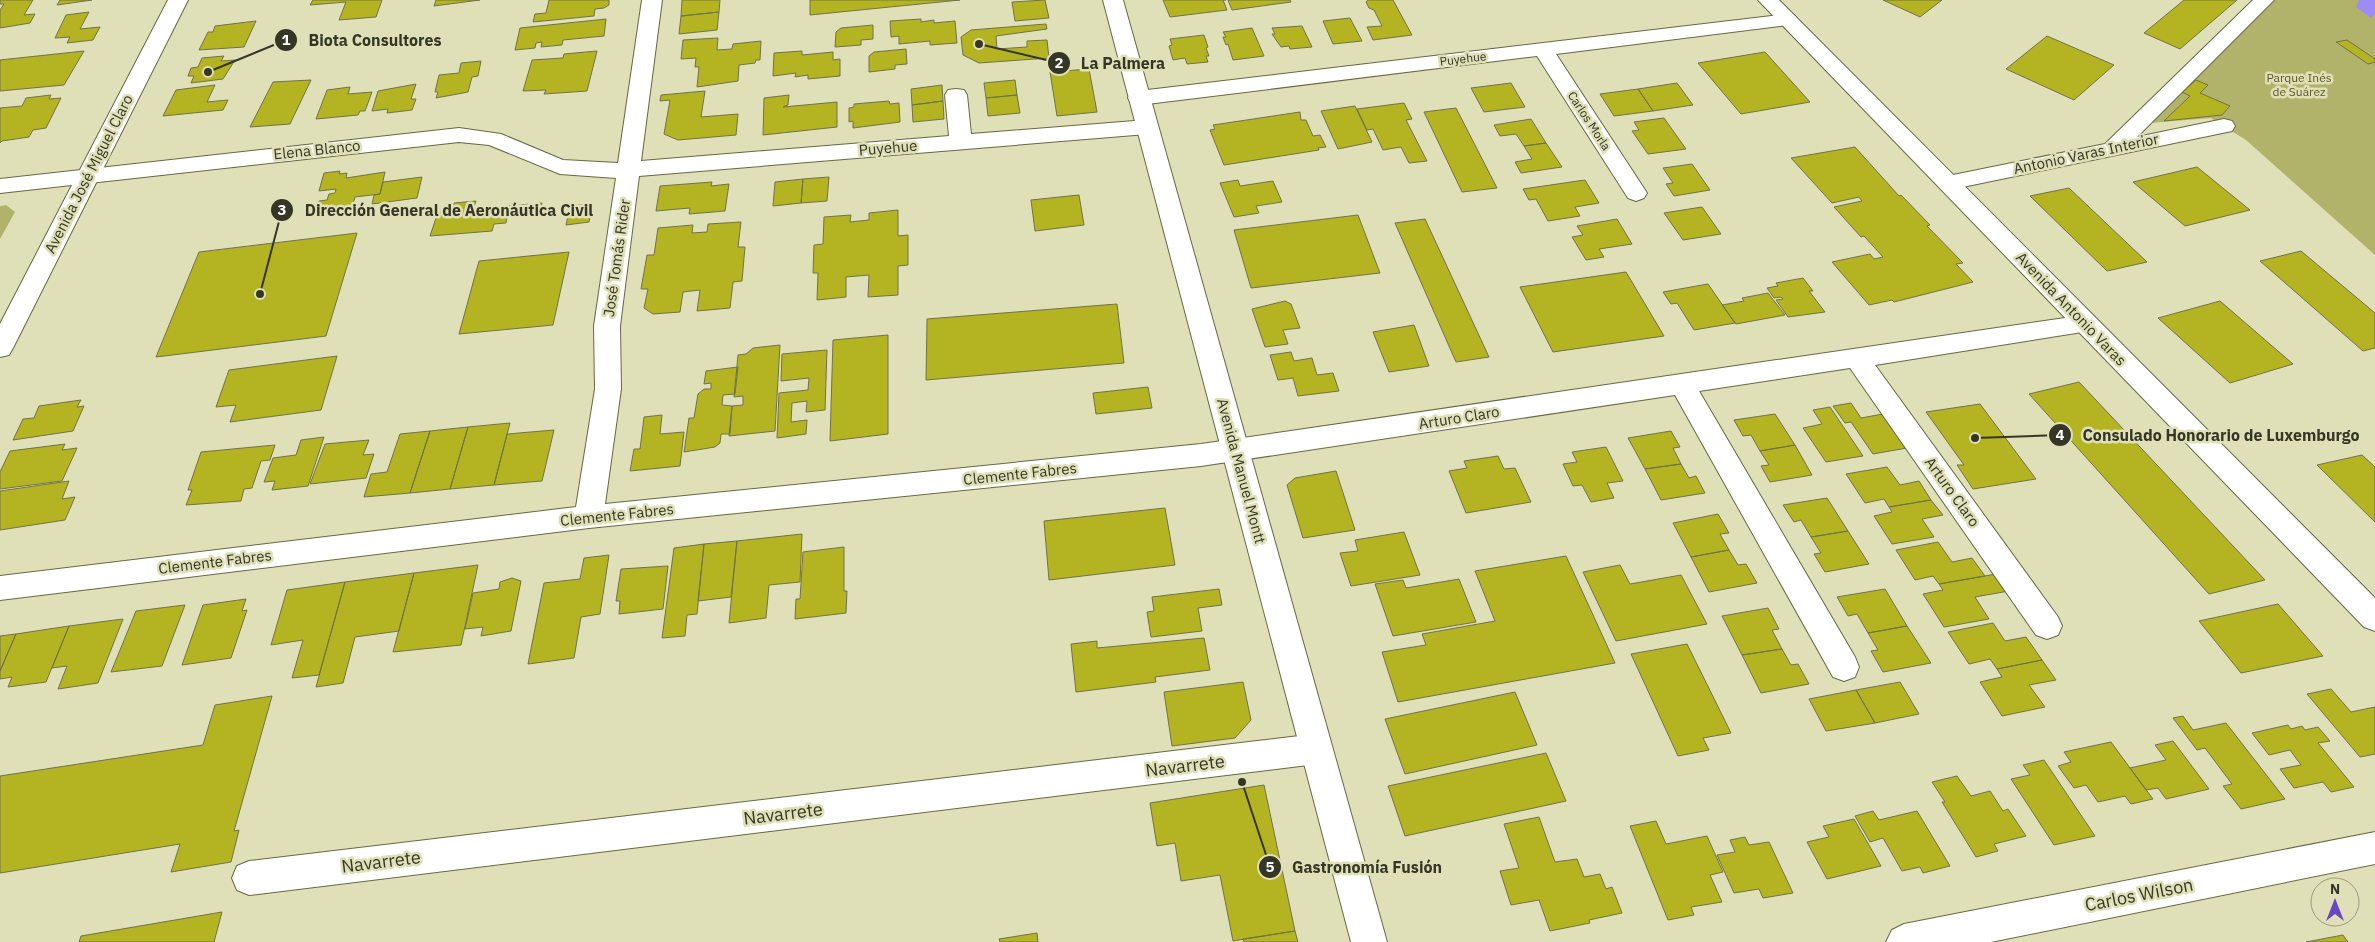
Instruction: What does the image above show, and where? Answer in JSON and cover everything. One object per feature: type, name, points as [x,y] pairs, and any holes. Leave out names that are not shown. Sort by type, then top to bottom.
[{"type":"street","name":"Avenida José Miguel Claro","points":[[0,348],[178,0]]},
{"type":"street","name":"José Tomás Rider","points":[[590,517],[608,389],[608,319],[652,0]]},
{"type":"street","name":"Avenida Manuel Montt","points":[[1113,0],[1369,942]]},
{"type":"street","name":"Avenida Antonio Varas","points":[[1768,0],[2375,618]]},
{"type":"street","points":[[2113,148],[2264,0]]},
{"type":"street","name":"Puyehue","points":[[1139,98],[1788,20]]},
{"type":"street","name":"Carlos Morla","points":[[1542,49],[1636,194]]},
{"type":"street","points":[[956,95],[961,142]]},
{"type":"street","name":"Antonio Varas Interior","points":[[1948,183],[2224,126]]},
{"type":"street","name":"Puyehue","points":[[629,170],[1147,127]]},
{"type":"street","name":"Elena Blanco","points":[[0,186],[458,135],[493,139],[560,167],[593,171],[629,170]]},
{"type":"street","name":"Arturo Claro","points":[[1235,451],[2086,324]]},
{"type":"street","name":"Arturo Claro","points":[[1856,358],[2048,626]]},
{"type":"street","points":[[1682,384],[1844,668]]},
{"type":"street","name":"Clemente Fabres","points":[[0,588],[590,517],[1235,451]]},
{"type":"street","name":"Navarrete","points":[[249,878],[1316,749]]},
{"type":"street","name":"Carlos Wilson","points":[[1904,942],[2375,848]]},
{"type":"green space","name":"Parque Inés de Suárez","points":[[2275,0],[2375,0],[2375,255],[2246,140],[2211,118],[2149,123]]},
{"type":"green space","points":[[6,205],[15,212],[0,239],[0,206]]},
{"type":"shaded area","points":[[2359,0],[2375,0],[2375,14],[2371,18],[2356,7]]},
{"type":"building","points":[[0,0],[33,0],[24,15],[35,14],[30,23],[0,28],[0,10],[4,4],[0,4]]},
{"type":"building","points":[[60,0],[92,0],[57,5]]},
{"type":"building","points":[[313,0],[382,0],[376,17],[339,20],[346,2],[310,5]]},
{"type":"building","points":[[436,0],[480,0],[434,6]]},
{"type":"building","points":[[549,0],[609,0],[609,5],[604,8],[595,9],[594,16],[533,22],[535,14],[546,13]]},
{"type":"building","points":[[682,0],[720,0],[719,12],[681,16]]},
{"type":"building","points":[[810,0],[960,0],[810,15]]},
{"type":"building","points":[[1045,0],[1049,18],[1015,21],[1012,2]]},
{"type":"building","points":[[1163,0],[1223,0],[1227,10],[1170,17]]},
{"type":"building","points":[[1228,0],[1290,0],[1291,2],[1232,10]]},
{"type":"building","points":[[1368,0],[1393,0],[1412,35],[1373,40],[1367,27],[1382,26],[1374,10],[1369,8],[1366,2]]},
{"type":"building","points":[[1883,0],[1942,0],[1920,17]]},
{"type":"building","points":[[2184,0],[2237,0],[2180,49],[2144,33]]},
{"type":"building","points":[[89,12],[80,29],[100,27],[93,40],[67,43],[70,37],[55,38],[66,15]]},
{"type":"building","points":[[719,12],[717,30],[679,34],[681,16]]},
{"type":"building","points":[[1350,18],[1362,41],[1333,44],[1323,21]]},
{"type":"building","points":[[606,19],[604,36],[563,40],[562,45],[541,47],[542,42],[536,43],[535,48],[515,50],[520,28]]},
{"type":"building","points":[[921,19],[921,22],[934,20],[934,23],[955,21],[957,43],[930,45],[930,41],[899,44],[899,36],[891,37],[890,21]]},
{"type":"building","points":[[256,21],[244,47],[199,50],[208,32],[213,32],[215,26]]},
{"type":"building","points":[[1046,24],[1047,29],[996,36],[997,49],[1027,47],[1027,41],[1047,40],[1049,58],[979,63],[963,55],[961,37],[971,30]]},
{"type":"building","points":[[873,25],[873,39],[861,40],[861,45],[835,47],[836,32],[841,28]]},
{"type":"building","points":[[1302,26],[1312,47],[1290,49],[1289,46],[1281,47],[1272,34],[1275,34],[1272,28]]},
{"type":"building","points":[[1252,28],[1264,56],[1233,60],[1228,44],[1226,45],[1223,37],[1226,37],[1223,32]]},
{"type":"building","points":[[1204,35],[1208,47],[1206,48],[1209,56],[1206,56],[1208,62],[1187,64],[1185,58],[1173,60],[1169,46],[1172,45],[1170,39]]},
{"type":"building","points":[[2047,36],[2114,65],[2074,100],[2006,69]]},
{"type":"building","points":[[718,38],[717,50],[732,49],[733,44],[761,41],[760,60],[756,60],[755,63],[739,65],[738,81],[697,87],[699,67],[695,67],[696,58],[681,59],[683,40]]},
{"type":"building","points":[[2347,40],[2375,59],[2375,62],[2368,64],[2336,42]]},
{"type":"building","points":[[906,49],[907,64],[895,65],[895,69],[869,72],[869,56],[874,52]]},
{"type":"building","points":[[84,51],[64,85],[0,91],[0,60]]},
{"type":"building","points":[[597,51],[587,91],[544,94],[546,90],[523,91],[532,60],[563,58],[564,54]]},
{"type":"building","points":[[802,51],[802,55],[833,52],[833,60],[840,59],[840,76],[808,79],[808,75],[795,77],[796,73],[773,76],[774,53]]},
{"type":"building","points":[[1765,52],[1810,102],[1741,114],[1698,63]]},
{"type":"building","points":[[224,56],[221,61],[235,60],[223,79],[191,83],[194,76],[188,76],[191,68],[198,67],[202,58]]},
{"type":"building","points":[[481,61],[478,76],[472,77],[468,92],[436,98],[438,92],[435,92],[439,75],[459,73],[461,63]]},
{"type":"building","points":[[1089,69],[1097,112],[1057,116],[1050,72]]},
{"type":"building","points":[[311,80],[290,124],[250,127],[273,82]]},
{"type":"building","points":[[1015,80],[1017,95],[986,98],[984,83]]},
{"type":"building","points":[[2196,80],[2208,85],[2200,93],[2230,106],[2222,115],[2164,121],[2190,96],[2182,92]]},
{"type":"building","points":[[1511,83],[1525,107],[1484,112],[1471,88]]},
{"type":"building","points":[[1677,83],[1693,105],[1653,111],[1638,89]]},
{"type":"building","points":[[416,84],[411,99],[416,99],[412,110],[387,113],[388,109],[372,111],[378,91]]},
{"type":"building","points":[[215,85],[207,102],[228,100],[223,110],[163,116],[176,90]]},
{"type":"building","points":[[942,85],[943,101],[912,105],[911,89]]},
{"type":"building","points":[[350,87],[348,94],[372,92],[365,111],[360,111],[358,115],[316,119],[327,90]]},
{"type":"building","points":[[1638,89],[1653,111],[1614,116],[1600,94]]},
{"type":"building","points":[[705,91],[701,117],[738,114],[736,135],[678,140],[664,134],[670,100],[660,101],[661,95]]},
{"type":"building","points":[[51,95],[49,99],[61,98],[46,128],[33,130],[29,137],[2,141],[0,143],[0,108],[22,106],[26,98]]},
{"type":"building","points":[[789,95],[788,105],[783,107],[837,102],[837,127],[763,135],[764,98]]},
{"type":"building","points":[[1017,95],[1020,113],[988,116],[986,98]]},
{"type":"building","points":[[889,101],[890,104],[899,103],[900,122],[853,128],[853,121],[849,122],[849,108],[854,107],[854,104]]},
{"type":"building","points":[[943,101],[944,119],[913,122],[912,105]]},
{"type":"building","points":[[1404,103],[1412,119],[1406,120],[1427,161],[1409,163],[1401,147],[1383,150],[1373,129],[1367,130],[1357,109]]},
{"type":"building","points":[[1355,106],[1372,142],[1338,149],[1321,111]]},
{"type":"building","points":[[1456,108],[1497,188],[1462,192],[1424,112]]},
{"type":"building","points":[[1300,112],[1301,120],[1306,120],[1313,136],[1320,135],[1326,147],[1318,148],[1319,150],[1224,165],[1210,130],[1215,129],[1213,125]]},
{"type":"building","points":[[1664,118],[1686,149],[1648,154],[1632,131],[1639,130],[1634,122]]},
{"type":"building","points":[[1531,119],[1546,143],[1524,146],[1516,134],[1500,136],[1494,125]]},
{"type":"building","points":[[1546,143],[1562,167],[1521,173],[1515,162],[1532,159],[1524,146]]},
{"type":"building","points":[[1855,147],[1899,196],[1901,195],[1930,225],[1927,226],[1963,263],[1956,264],[1973,282],[1894,302],[1892,300],[1869,305],[1832,262],[1870,254],[1874,259],[1883,257],[1864,236],[1861,237],[1834,207],[1862,201],[1859,197],[1832,203],[1791,158]]},
{"type":"building","points":[[1692,164],[1710,190],[1674,196],[1666,184],[1673,183],[1663,168]]},
{"type":"building","points":[[2197,167],[2250,210],[2185,226],[2133,182]]},
{"type":"building","points":[[340,171],[339,174],[347,173],[346,178],[385,172],[380,194],[355,197],[352,207],[322,211],[323,208],[317,209],[319,201],[327,200],[329,194],[335,193],[336,189],[319,191],[324,173]]},
{"type":"building","points":[[422,177],[417,198],[372,204],[374,195],[380,194],[383,182]]},
{"type":"building","points":[[829,177],[827,201],[801,203],[803,179]]},
{"type":"building","points":[[803,179],[801,203],[773,206],[775,182]]},
{"type":"building","points":[[1238,180],[1240,186],[1273,181],[1282,202],[1256,206],[1259,213],[1234,217],[1220,183]]},
{"type":"building","points":[[1585,180],[1599,203],[1575,207],[1580,216],[1548,221],[1536,199],[1529,200],[1523,189]]},
{"type":"building","points":[[712,182],[711,186],[729,184],[725,211],[689,214],[690,208],[656,211],[660,186]]},
{"type":"building","points":[[2069,188],[2147,262],[2107,271],[2030,196]]},
{"type":"building","points":[[1079,195],[1084,225],[1035,231],[1031,200]]},
{"type":"building","points":[[476,201],[473,209],[542,203],[539,214],[507,217],[506,223],[494,224],[492,231],[430,236],[438,212],[452,211],[454,203]]},
{"type":"building","points":[[593,204],[589,222],[566,225],[570,206]]},
{"type":"building","points":[[1702,207],[1721,234],[1683,240],[1664,213]]},
{"type":"building","points":[[898,210],[898,236],[908,235],[908,265],[898,266],[898,295],[868,297],[869,275],[846,277],[846,297],[817,300],[818,273],[813,273],[814,245],[823,244],[824,217],[851,215],[850,222],[869,220],[869,213]]},
{"type":"building","points":[[1358,215],[1380,273],[1251,288],[1234,230]]},
{"type":"building","points":[[1425,219],[1489,357],[1456,362],[1395,223]]},
{"type":"building","points":[[1617,219],[1632,244],[1599,249],[1604,257],[1586,260],[1572,237],[1583,235],[1577,226]]},
{"type":"building","points":[[741,222],[738,247],[745,247],[742,281],[733,282],[730,308],[697,311],[700,290],[683,292],[680,312],[653,314],[644,308],[648,289],[641,289],[647,255],[654,255],[658,228],[693,225],[692,233],[707,232],[708,224]]},
{"type":"building","points":[[357,233],[326,336],[156,357],[199,252]]},
{"type":"building","points":[[2301,251],[2375,313],[2375,348],[2363,351],[2260,261]]},
{"type":"building","points":[[569,252],[553,325],[459,334],[479,261]]},
{"type":"building","points":[[1626,272],[1664,336],[1553,352],[1520,287]]},
{"type":"building","points":[[1803,278],[1813,291],[1809,291],[1825,312],[1788,317],[1776,300],[1783,299],[1781,297],[1774,298],[1767,288],[1778,286],[1776,283]]},
{"type":"building","points":[[1708,284],[1735,323],[1694,330],[1677,303],[1671,304],[1663,292]]},
{"type":"building","points":[[1768,293],[1785,315],[1736,324],[1722,305],[1744,301],[1742,298]]},
{"type":"building","points":[[1285,301],[1291,304],[1300,328],[1283,330],[1288,344],[1265,347],[1252,309]]},
{"type":"building","points":[[2220,301],[2293,364],[2230,383],[2158,318]]},
{"type":"building","points":[[1117,304],[1124,363],[926,380],[927,319]]},
{"type":"building","points":[[1414,325],[1429,366],[1389,372],[1373,332]]},
{"type":"building","points":[[888,335],[888,434],[830,441],[833,340]]},
{"type":"building","points":[[780,345],[775,431],[729,436],[732,406],[743,405],[743,396],[734,397],[738,355],[746,354],[753,348]]},
{"type":"building","points":[[827,350],[825,410],[806,412],[807,401],[792,403],[791,422],[807,420],[806,434],[777,438],[779,393],[808,390],[809,378],[781,381],[782,354]]},
{"type":"building","points":[[1291,352],[1294,361],[1312,358],[1317,375],[1333,373],[1339,391],[1298,396],[1293,378],[1278,380],[1270,355]]},
{"type":"building","points":[[337,356],[321,410],[230,422],[236,405],[216,407],[229,370]]},
{"type":"building","points":[[738,367],[735,394],[723,395],[722,405],[732,406],[730,434],[721,434],[720,443],[715,447],[684,452],[689,418],[694,418],[698,394],[704,389],[711,389],[711,383],[704,384],[706,371]]},
{"type":"building","points":[[2079,382],[2265,580],[2209,594],[2029,394]]},
{"type":"building","points":[[1148,387],[1152,408],[1096,414],[1093,393]]},
{"type":"building","points":[[81,400],[77,407],[84,406],[73,431],[13,440],[23,419],[34,418],[39,406]]},
{"type":"building","points":[[1851,403],[1861,418],[1883,414],[1907,448],[1873,454],[1851,422],[1845,423],[1833,406]]},
{"type":"building","points":[[1980,404],[2036,479],[1973,489],[1957,465],[1964,465],[1926,412]]},
{"type":"building","points":[[1830,407],[1863,456],[1826,462],[1803,428],[1822,424],[1813,410]]},
{"type":"building","points":[[1775,414],[1795,445],[1760,451],[1751,435],[1743,436],[1734,420]]},
{"type":"building","points":[[662,415],[660,434],[684,432],[680,466],[630,471],[634,449],[640,449],[644,417]]},
{"type":"building","points":[[510,423],[494,485],[450,489],[468,427]]},
{"type":"building","points":[[468,427],[450,489],[410,493],[430,431]]},
{"type":"building","points":[[554,430],[542,481],[494,485],[507,434]]},
{"type":"building","points":[[430,431],[410,493],[364,497],[371,474],[387,472],[400,434]]},
{"type":"building","points":[[1671,431],[1680,447],[1673,448],[1681,464],[1645,469],[1628,438]]},
{"type":"building","points":[[324,437],[308,486],[272,490],[275,481],[264,482],[273,458],[296,455],[301,440]]},
{"type":"building","points":[[369,440],[363,455],[374,454],[366,478],[310,484],[325,444]]},
{"type":"building","points":[[65,444],[62,450],[77,448],[62,481],[0,489],[0,472],[10,451]]},
{"type":"building","points":[[275,445],[270,460],[261,461],[252,488],[244,489],[241,501],[186,505],[192,490],[188,490],[201,452]]},
{"type":"building","points":[[1795,445],[1812,475],[1770,482],[1761,466],[1769,465],[1760,451]]},
{"type":"building","points":[[1606,447],[1623,481],[1607,483],[1614,498],[1591,502],[1582,485],[1573,486],[1563,464],[1577,462],[1572,452]]},
{"type":"building","points":[[2362,455],[2375,467],[2375,522],[2317,465]]},
{"type":"building","points":[[1498,456],[1504,469],[1515,468],[1531,502],[1466,513],[1449,471],[1467,468],[1464,461]]},
{"type":"building","points":[[1681,464],[1689,478],[1696,476],[1705,493],[1661,500],[1645,469]]},
{"type":"building","points":[[1887,467],[1900,485],[1919,481],[1931,500],[1889,507],[1884,499],[1865,503],[1846,474]]},
{"type":"building","points":[[1336,471],[1355,530],[1303,538],[1287,485],[1295,478]]},
{"type":"building","points":[[69,481],[62,499],[75,497],[65,520],[0,530],[0,491]]},
{"type":"building","points":[[1827,498],[1848,531],[1811,537],[1801,520],[1794,522],[1783,505]]},
{"type":"building","points":[[1931,500],[1943,515],[1922,519],[1934,537],[1892,544],[1874,516],[1892,512],[1889,507]]},
{"type":"building","points":[[1165,508],[1175,565],[1049,580],[1044,521]]},
{"type":"building","points":[[1718,514],[1729,533],[1720,534],[1729,550],[1691,557],[1673,523]]},
{"type":"building","points":[[1848,531],[1869,564],[1825,572],[1814,554],[1821,553],[1811,537]]},
{"type":"building","points":[[1404,532],[1420,575],[1351,586],[1340,553],[1358,551],[1355,540]]},
{"type":"building","points":[[802,534],[800,582],[769,585],[766,618],[729,623],[737,541]]},
{"type":"building","points":[[737,541],[731,597],[698,601],[704,544]]},
{"type":"building","points":[[1938,542],[1952,562],[1972,558],[1985,576],[1939,584],[1933,576],[1915,580],[1896,550]]},
{"type":"building","points":[[704,544],[697,614],[687,615],[685,636],[662,638],[674,548]]},
{"type":"building","points":[[844,547],[844,591],[847,591],[846,613],[795,619],[796,599],[800,599],[803,552]]},
{"type":"building","points":[[1729,550],[1738,565],[1746,564],[1757,583],[1709,592],[1691,557]]},
{"type":"building","points":[[609,555],[600,614],[581,617],[574,658],[528,664],[544,583],[580,579],[584,558]]},
{"type":"building","points":[[1566,556],[1615,663],[1398,702],[1382,652],[1426,645],[1422,634],[1495,621],[1475,571]]},
{"type":"building","points":[[478,565],[461,645],[393,652],[414,573]]},
{"type":"building","points":[[1620,565],[1630,584],[1681,575],[1707,624],[1616,641],[1583,572]]},
{"type":"building","points":[[668,566],[663,609],[619,614],[620,601],[616,601],[621,569]]},
{"type":"building","points":[[414,573],[399,631],[355,637],[343,683],[316,687],[345,582]]},
{"type":"building","points":[[1996,574],[2009,591],[1975,597],[1989,619],[1944,627],[1923,594],[1943,590],[1939,584]]},
{"type":"building","points":[[512,578],[521,581],[511,631],[481,636],[483,627],[465,629],[473,593],[499,589],[500,582]]},
{"type":"building","points":[[1459,579],[1476,622],[1393,636],[1375,584],[1403,580],[1406,588]]},
{"type":"building","points":[[345,582],[319,675],[292,678],[303,640],[271,645],[287,590]]},
{"type":"building","points":[[1219,589],[1222,605],[1198,608],[1202,631],[1151,637],[1147,612],[1154,611],[1152,597]]},
{"type":"building","points":[[1885,589],[1907,626],[1868,633],[1857,614],[1848,616],[1837,597]]},
{"type":"building","points":[[246,599],[242,611],[247,610],[231,658],[182,665],[203,605]]},
{"type":"building","points":[[2278,604],[2323,656],[2241,673],[2199,621]]},
{"type":"building","points":[[185,605],[162,666],[111,672],[136,611]]},
{"type":"building","points":[[1768,608],[1779,629],[1772,630],[1782,649],[1742,655],[1722,616]]},
{"type":"building","points":[[123,619],[98,683],[58,689],[67,666],[52,668],[69,626]]},
{"type":"building","points":[[1993,623],[2005,641],[2026,637],[2042,660],[1997,669],[1990,659],[1969,664],[1948,632]]},
{"type":"building","points":[[69,626],[46,682],[8,687],[12,677],[0,679],[0,671],[16,634]]},
{"type":"building","points":[[1907,626],[1931,663],[1883,672],[1871,651],[1878,650],[1868,633]]},
{"type":"building","points":[[16,634],[0,671],[0,636]]},
{"type":"building","points":[[1204,638],[1210,670],[1155,677],[1156,682],[1076,692],[1071,644],[1097,641],[1097,648]]},
{"type":"building","points":[[1687,644],[1731,733],[1703,738],[1709,750],[1678,756],[1631,654]]},
{"type":"building","points":[[1782,649],[1791,665],[1798,664],[1809,684],[1761,693],[1742,655]]},
{"type":"building","points":[[2042,660],[2056,680],[2029,685],[2045,707],[2002,716],[1980,682],[2002,677],[1997,669]]},
{"type":"building","points":[[1243,682],[1251,720],[1235,738],[1172,746],[1164,692]]},
{"type":"building","points":[[1900,682],[1919,714],[1875,723],[1856,690]]},
{"type":"building","points":[[2331,689],[2351,712],[2375,707],[2375,754],[2360,757],[2307,694]]},
{"type":"building","points":[[1856,690],[1875,723],[1826,731],[1809,699]]},
{"type":"building","points":[[1515,692],[1537,745],[1405,774],[1385,719]]},
{"type":"building","points":[[272,696],[234,831],[239,830],[231,862],[171,872],[180,844],[0,873],[0,776],[203,745],[215,705]]},
{"type":"building","points":[[2183,716],[2193,730],[2226,723],[2285,799],[2241,809],[2223,786],[2232,784],[2205,748],[2197,750],[2173,718]]},
{"type":"building","points":[[2288,725],[2291,729],[2302,726],[2305,730],[2318,727],[2330,741],[2318,743],[2354,787],[2331,792],[2323,782],[2294,788],[2280,769],[2301,765],[2290,750],[2269,755],[2252,733]]},
{"type":"building","points":[[2173,741],[2209,789],[2166,799],[2158,788],[2146,790],[2130,768],[2166,760],[2155,745]]},
{"type":"building","points":[[2111,742],[2153,799],[2131,804],[2125,796],[2098,802],[2086,785],[2074,788],[2058,766],[2071,762],[2064,752]]},
{"type":"building","points":[[1546,753],[1566,801],[1405,836],[1388,786]]},
{"type":"building","points":[[2044,760],[2095,836],[2054,845],[2011,779],[2030,775],[2023,765]]},
{"type":"building","points":[[1957,776],[1971,796],[1990,791],[2003,811],[2008,809],[2026,836],[1994,844],[1998,851],[1976,857],[1932,782]]},
{"type":"building","points":[[1264,785],[1295,931],[1233,941],[1220,875],[1181,881],[1175,843],[1157,846],[1150,803]]},
{"type":"building","points":[[1873,811],[1879,820],[1917,811],[1950,866],[1923,873],[1920,867],[1902,871],[1883,838],[1870,842],[1855,816]]},
{"type":"building","points":[[1539,817],[1555,862],[1577,859],[1584,877],[1600,874],[1606,889],[1612,887],[1622,913],[1589,920],[1590,923],[1550,931],[1539,900],[1511,905],[1500,871],[1519,868],[1504,824]]},
{"type":"building","points":[[1854,819],[1881,866],[1827,879],[1807,842],[1829,837],[1823,826]]},
{"type":"building","points":[[1656,821],[1666,844],[1707,836],[1723,872],[1710,875],[1722,902],[1691,907],[1694,915],[1668,920],[1630,826]]},
{"type":"building","points":[[1745,837],[1749,845],[1769,842],[1793,893],[1763,898],[1759,889],[1734,893],[1717,855],[1735,852],[1730,840]]},
{"type":"building","points":[[222,912],[214,942],[79,942],[81,936]]},
{"type":"building","points":[[1295,931],[1298,942],[1244,942],[1243,939]]},
{"type":"building","points":[[1037,933],[1038,942],[1000,942],[999,939]]},
{"type":"building","points":[[2343,935],[2348,942],[2306,942]]},
{"type":"place","name":"La Palmera","points":[[979,44]]},
{"type":"place","name":"Biota Consultores","points":[[208,72]]},
{"type":"place","name":"Dirección General de Aeronáutica Civil","points":[[260,294]]},
{"type":"place","name":"Consulado Honorario de Luxemburgo","points":[[1975,438]]},
{"type":"place","name":"Gastronomía Fusión","points":[[1242,782]]}]
